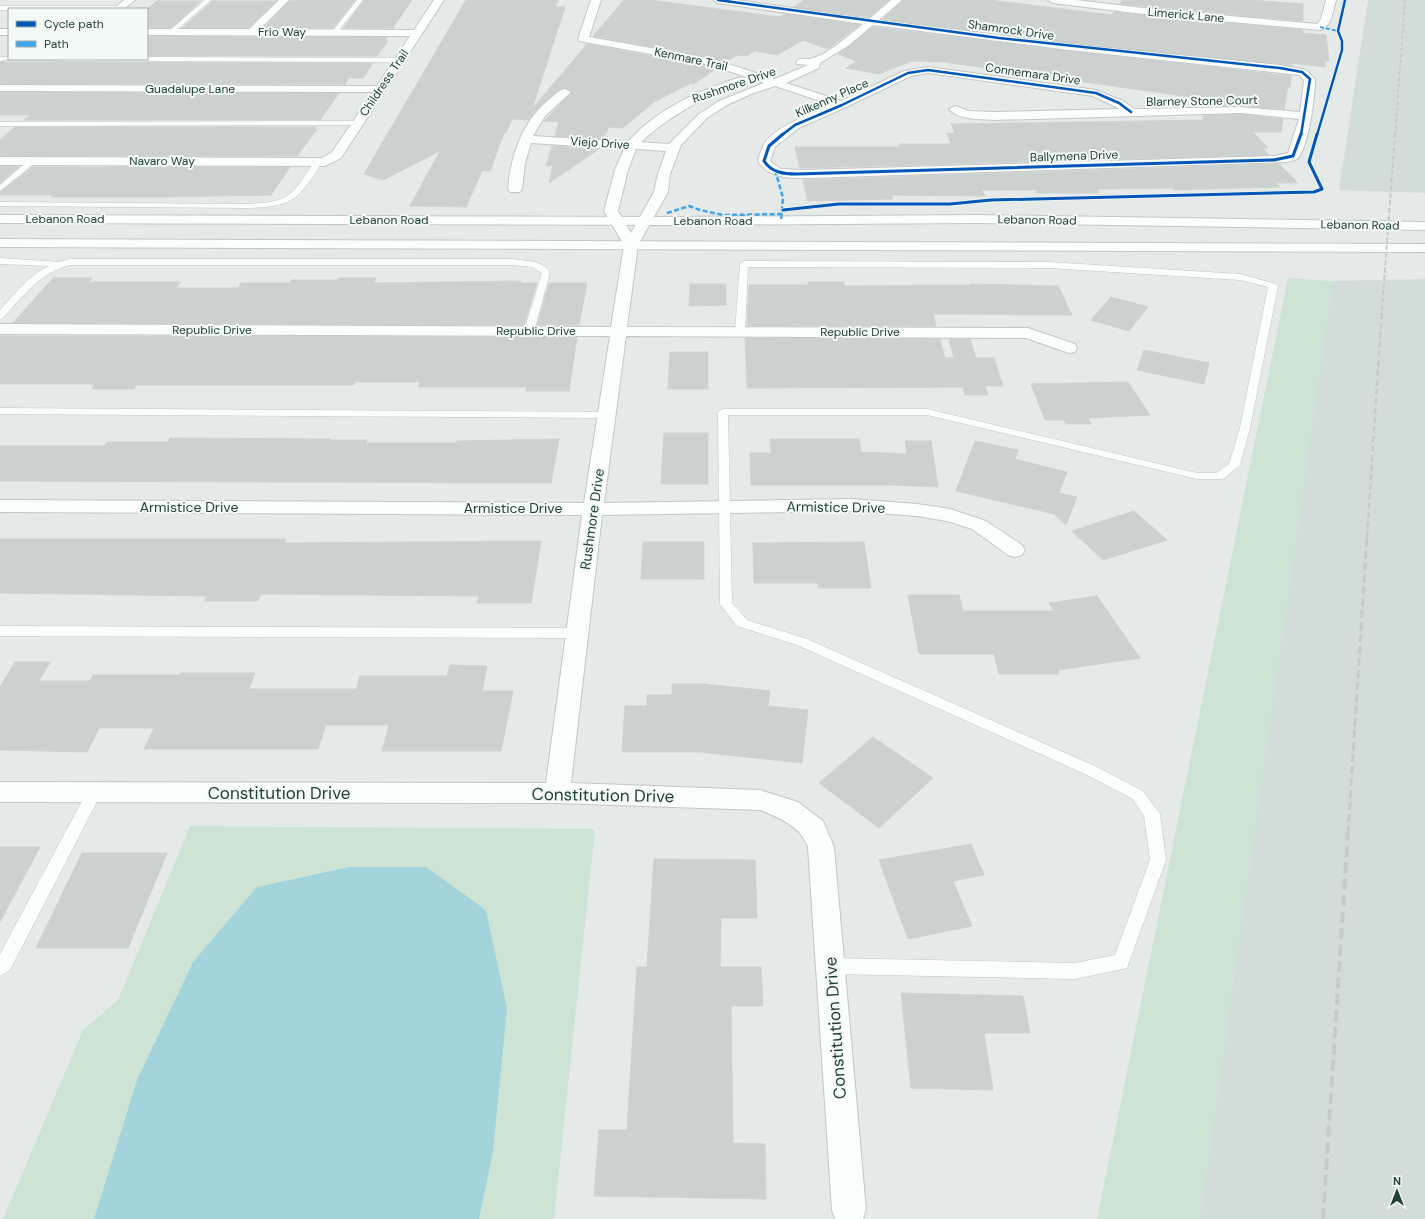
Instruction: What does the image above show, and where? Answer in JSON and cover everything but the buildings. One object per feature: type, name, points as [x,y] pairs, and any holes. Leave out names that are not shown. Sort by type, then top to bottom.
[{"type":"street","points":[[119,8],[130,0]]},
{"type":"street","points":[[252,32],[284,0]]},
{"type":"street","name":"Childress Trail","points":[[321,162],[337,155],[380,89],[401,60],[439,0]]},
{"type":"street","name":"Kenmare Trail","points":[[596,0],[582,39],[713,62],[842,105]]},
{"type":"street","name":"Shamrock Drive","points":[[718,0],[869,23],[1102,52],[1280,68],[1302,72]]},
{"type":"street","name":"Rushmore Drive","points":[[631,245],[611,211],[619,174],[631,145],[663,116],[684,103],[708,92],[803,62],[815,62],[844,44],[897,0]]},
{"type":"street","name":"Limerick Lane","points":[[1053,0],[1143,11],[1320,27],[1326,20],[1331,0]]},
{"type":"street","name":"Frio Way","points":[[148,32],[418,33]]},
{"type":"street","name":"Rushmore Drive","points":[[557,793],[593,509],[631,245],[661,192],[664,174],[673,148],[703,116],[723,103],[747,92],[776,83],[815,66],[815,62]]},
{"type":"street","name":"Kilkenny Place","points":[[766,166],[764,161],[767,150],[780,136],[807,120],[842,105],[903,75],[928,70]]},
{"type":"street","name":"Connemara Drive","points":[[928,70],[1096,93],[1119,103],[1131,112]]},
{"type":"street","name":"Ballymena Drive","points":[[766,166],[775,170],[794,174],[827,174],[1274,160],[1291,157],[1294,154],[1305,116],[1310,79],[1302,72]]},
{"type":"street","name":"Guadalupe Lane","points":[[0,88],[380,89]]},
{"type":"street","points":[[515,189],[515,176],[526,139],[534,122],[539,115],[565,92]]},
{"type":"street","name":"Blarney Stone Court","points":[[955,109],[967,114],[994,116],[1250,110],[1305,116]]},
{"type":"street","name":"Viejo Drive","points":[[526,139],[673,148]]},
{"type":"street","name":"Navaro Way","points":[[0,161],[321,162]]},
{"type":"street","name":"Lebanon Road","points":[[0,219],[618,221],[977,219],[1425,226]]},
{"type":"street","name":"Lebanon Road","points":[[0,243],[1425,248]]},
{"type":"street","name":"Republic Drive","points":[[0,329],[1028,333],[1069,348]]},
{"type":"street","name":"Armistice Drive","points":[[0,506],[593,509],[852,505],[950,515],[979,525],[1015,550]]},
{"type":"street","name":"Constitution Drive","points":[[0,792],[557,793],[760,800],[789,810],[814,829],[820,847],[849,1210]]},
{"type":"lane","points":[[171,32],[208,0]]},
{"type":"lane","points":[[334,33],[360,0]]},
{"type":"lane","points":[[0,8],[119,8]]},
{"type":"lane","points":[[148,59],[401,60]]},
{"type":"lane","points":[[0,124],[358,124]]},
{"type":"lane","points":[[0,189],[33,161]]},
{"type":"lane","points":[[0,204],[65,206],[271,205],[286,202],[297,195],[321,162]]},
{"type":"lane","points":[[0,261],[58,264],[81,261],[525,263],[544,269],[546,273],[529,331]]},
{"type":"lane","points":[[0,316],[41,272],[58,264]]},
{"type":"lane","points":[[740,332],[744,264],[1049,264],[1240,277],[1273,286],[1246,428],[1234,466],[1219,478],[1197,476],[928,412],[723,412],[723,507],[726,604],[742,623],[802,642],[1090,770],[1138,795],[1152,814],[1158,860],[1121,962],[1075,971],[830,966]]},
{"type":"lane","points":[[0,411],[607,415]]},
{"type":"lane","points":[[0,631],[577,634]]},
{"type":"lane","points":[[0,968],[4,964],[94,792]]},
{"type":"shaded area","points":[[1368,0],[1425,0],[1425,193],[1339,190]]},
{"type":"shaded area","points":[[1425,279],[1425,1219],[1199,1219],[1332,281]]},
{"type":"green space","points":[[1288,278],[1332,281],[1199,1219],[1097,1219]]},
{"type":"green space","points":[[190,826],[595,829],[554,1219],[3,1219],[83,1030],[118,1000]]},
{"type":"water","points":[[349,867],[426,867],[486,910],[507,1008],[493,1152],[479,1219],[94,1219],[137,1080],[193,962],[257,887]]},
{"type":"railway","points":[[1395,135],[1405,0]]},
{"type":"railway","points":[[1382,310],[1395,134]]},
{"type":"railway","points":[[1367,537],[1382,309]]},
{"type":"railway","points":[[1348,834],[1367,536]]},
{"type":"railway","points":[[1323,1219],[1348,833]]},
{"type":"marked path","points":[[1320,27],[1338,31]]},
{"type":"marked path","points":[[775,170],[783,198],[781,220]]},
{"type":"marked path","points":[[667,213],[689,206],[723,215],[783,214]]},
{"type":"cycle path","points":[[718,0],[858,20],[1069,47],[1280,68],[1302,72],[1310,79],[1307,107],[1299,143],[1293,156],[1284,159],[804,174],[777,172],[767,166],[764,161],[769,146],[795,125],[842,105],[908,73],[928,70],[1096,93],[1119,103],[1131,112]]},
{"type":"cycle path","points":[[783,210],[839,204],[950,204],[991,200],[1314,192],[1322,189],[1309,162],[1342,50],[1342,41],[1338,31],[1345,0]]}]
